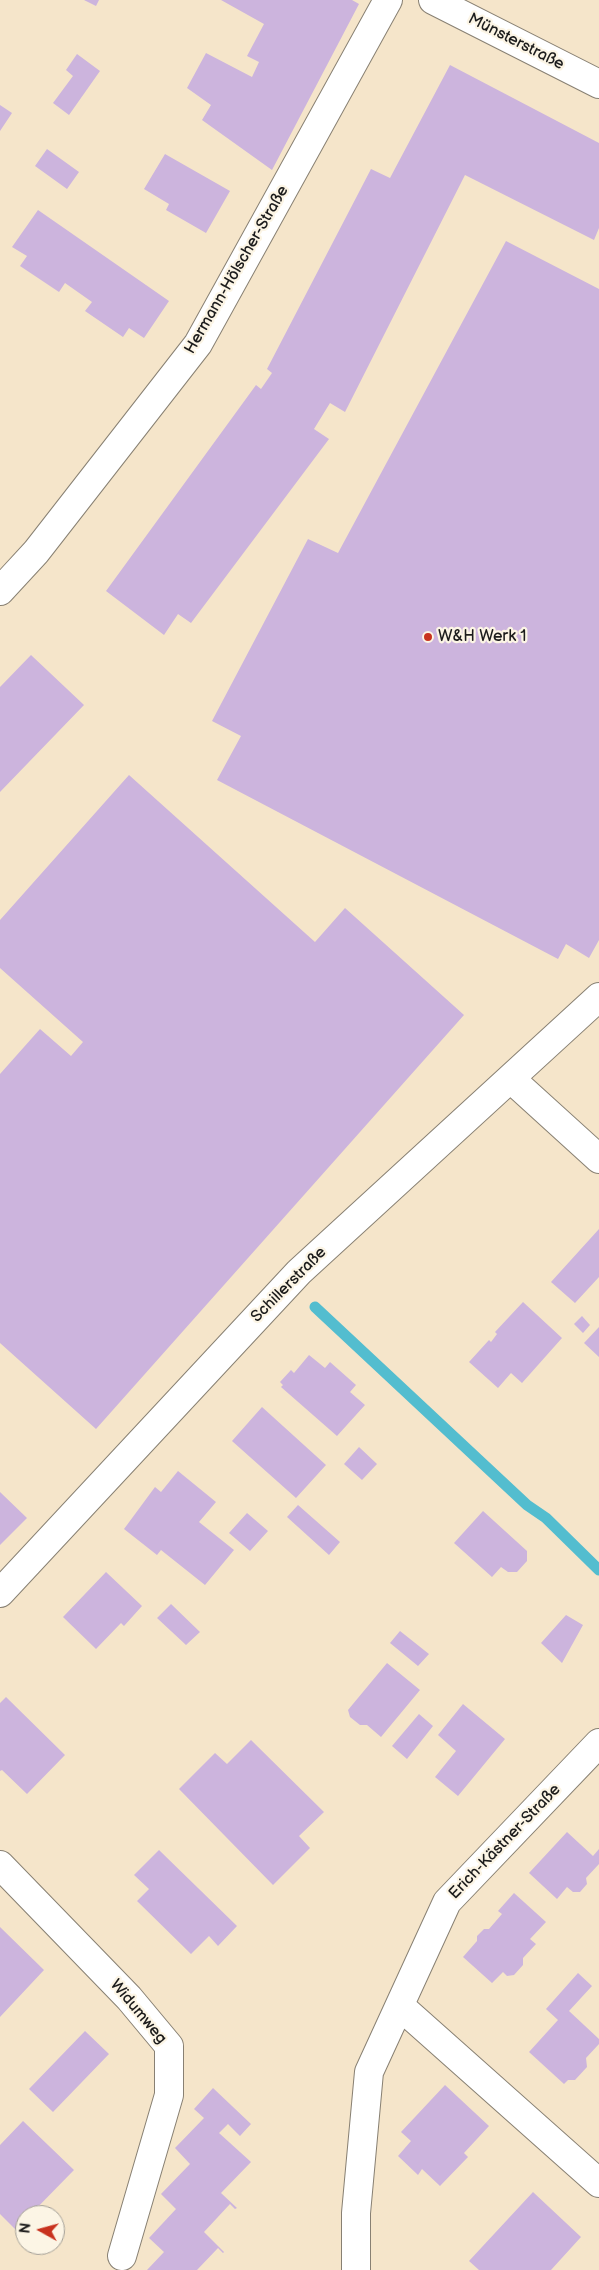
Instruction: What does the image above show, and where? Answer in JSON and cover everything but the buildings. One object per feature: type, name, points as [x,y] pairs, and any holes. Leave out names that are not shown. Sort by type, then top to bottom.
[{"type":"street","name":"Hermann-Hölscher-Straße","points":[[0,591],[36,552],[69,500],[198,344],[388,0]]},
{"type":"street","name":"Münsterstraße","points":[[433,0],[599,84]]},
{"type":"street","name":"Schillerstraße","points":[[0,1593],[298,1272],[599,997]]},
{"type":"street","points":[[511,1079],[599,1159]]},
{"type":"street","name":"Erich-Kästner-Straße","points":[[356,2270],[356,2213],[369,2072],[447,1902],[599,1743]]},
{"type":"street","name":"Widumweg","points":[[0,1865],[129,1998],[169,2046],[169,2095],[122,2256]]},
{"type":"street","points":[[400,2006],[599,2183]]},
{"type":"waterway","points":[[315,1307],[527,1505],[546,1518],[599,1570]]},
{"type":"place","name":"W&H Werk 1","points":[[428,637]]}]
